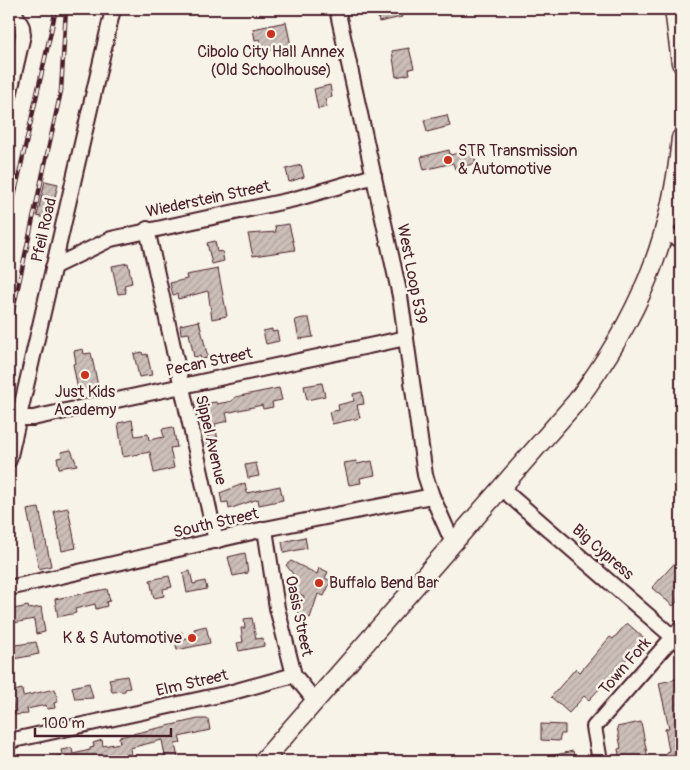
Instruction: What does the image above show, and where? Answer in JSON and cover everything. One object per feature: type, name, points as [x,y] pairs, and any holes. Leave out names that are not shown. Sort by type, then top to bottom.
[{"type":"main road","points":[[674,9],[681,63]]},
{"type":"main road","points":[[263,761],[576,402],[617,343],[638,304],[664,234],[675,218],[681,138]]},
{"type":"street","name":"Pfeil Road","points":[[9,460],[113,9]]},
{"type":"street","name":"West Loop 539","points":[[337,9],[374,176],[406,338],[425,475],[432,496],[453,543]]},
{"type":"street","points":[[9,96],[22,34],[22,27],[13,15]]},
{"type":"street","name":"Wiederstein Street","points":[[53,267],[111,239],[147,229],[295,198],[374,176]]},
{"type":"street","name":"Sippel Avenue","points":[[147,229],[216,541]]},
{"type":"street","points":[[664,234],[681,239]]},
{"type":"street","name":"Pecan Street","points":[[18,418],[33,418],[406,338]]},
{"type":"street","name":"Big Cypress","points":[[501,488],[679,636]]},
{"type":"street","name":"South Street","points":[[9,588],[265,529],[432,496]]},
{"type":"street","name":"Oasis Street","points":[[265,529],[277,608],[294,675],[316,702]]},
{"type":"street","name":"Town Fork","points":[[600,761],[594,727],[679,636]]},
{"type":"street","name":"Elm Street","points":[[9,741],[229,693],[294,675]]},
{"type":"building","points":[[376,9],[400,9],[402,17],[379,22]]},
{"type":"building","name":"Cibolo City Hall Annex (Old Schoolhouse)","points":[[286,22],[291,46],[263,52],[260,39],[255,40],[253,29]]},
{"type":"building","points":[[409,48],[414,68],[409,69],[410,74],[396,77],[392,51]]},
{"type":"building","points":[[330,85],[332,97],[325,99],[327,107],[318,109],[314,89]]},
{"type":"building","points":[[447,115],[450,126],[427,132],[424,120]]},
{"type":"building","name":"STR Transmission & Automotive","points":[[449,150],[450,155],[472,150],[476,163],[455,169],[453,163],[424,170],[421,157]]},
{"type":"building","points":[[301,165],[304,177],[289,182],[286,169]]},
{"type":"building","points":[[45,181],[58,184],[50,219],[37,216]]},
{"type":"building","points":[[289,224],[295,250],[253,256],[248,234],[276,232],[275,226]]},
{"type":"building","points":[[215,241],[217,252],[222,251],[224,261],[212,264],[207,243]]},
{"type":"building","points":[[128,263],[132,283],[124,285],[126,293],[118,294],[112,266]]},
{"type":"building","points":[[218,269],[227,316],[212,319],[208,291],[178,299],[177,294],[173,295],[170,283],[187,279],[186,275]]},
{"type":"building","points":[[309,318],[313,337],[299,339],[295,320]]},
{"type":"building","points":[[199,321],[208,358],[194,357],[189,333],[181,334],[180,325]]},
{"type":"building","points":[[272,329],[272,332],[277,331],[279,341],[266,344],[263,331]]},
{"type":"building","name":"Just Kids Academy","points":[[83,349],[84,354],[91,353],[98,386],[78,390],[73,364],[76,363],[74,351]]},
{"type":"building","points":[[142,352],[143,355],[147,354],[152,375],[139,377],[134,354]]},
{"type":"building","points":[[322,383],[325,396],[307,400],[304,386]]},
{"type":"building","points":[[279,388],[282,400],[272,402],[273,407],[263,409],[262,405],[226,413],[228,421],[215,424],[219,446],[208,448],[206,438],[208,438],[202,411],[207,410],[207,406],[210,406],[209,403],[216,402],[217,404],[232,401],[235,397]]},
{"type":"building","points":[[362,392],[364,404],[357,405],[360,418],[332,424],[329,412],[339,410],[338,405],[354,401],[353,394]]},
{"type":"building","points":[[132,420],[135,436],[148,434],[149,440],[164,437],[162,429],[173,427],[177,447],[170,448],[174,468],[154,473],[150,452],[123,457],[118,423]]},
{"type":"building","points":[[71,450],[77,465],[59,468],[57,458],[62,457],[61,452]]},
{"type":"building","points":[[356,461],[357,464],[372,461],[375,475],[360,478],[361,483],[349,485],[344,463]]},
{"type":"building","points":[[256,463],[259,476],[248,478],[245,465]]},
{"type":"building","points":[[245,483],[247,493],[280,486],[283,500],[259,505],[258,499],[229,509],[228,502],[222,503],[220,493]]},
{"type":"building","points":[[39,508],[51,566],[39,569],[27,510]]},
{"type":"building","points":[[68,508],[76,548],[62,551],[54,511]]},
{"type":"building","points":[[305,537],[307,548],[284,553],[282,542]]},
{"type":"building","points":[[245,553],[248,573],[233,576],[228,557]]},
{"type":"building","points":[[681,556],[681,597],[673,606],[652,588]]},
{"type":"building","points":[[291,561],[317,574],[319,568],[328,572],[325,578],[331,581],[324,596],[318,594],[310,618],[298,615],[304,596],[291,590],[296,578],[286,565]]},
{"type":"building","points":[[190,571],[193,584],[205,581],[207,589],[187,593],[183,573]]},
{"type":"building","points":[[169,576],[172,587],[163,589],[164,596],[154,598],[150,580]]},
{"type":"building","points":[[107,589],[110,601],[106,602],[107,606],[96,609],[95,604],[75,609],[76,613],[58,617],[55,599]]},
{"type":"building","points":[[28,606],[29,609],[41,607],[45,632],[36,634],[34,619],[9,624],[9,610]]},
{"type":"building","points":[[252,618],[256,639],[263,638],[264,646],[239,651],[237,643],[243,642],[241,628],[245,628],[244,619]]},
{"type":"building","points":[[627,623],[645,639],[589,700],[584,696],[569,713],[551,697],[576,668],[580,672],[610,637],[613,639]]},
{"type":"building","name":"K & S Automotive","points":[[206,626],[210,643],[177,650],[174,634],[182,632],[183,639],[196,636],[194,629]]},
{"type":"building","points":[[36,642],[39,654],[9,660],[9,646]]},
{"type":"building","points":[[127,676],[130,688],[125,689],[125,691],[112,692],[109,679]]},
{"type":"building","points":[[677,679],[678,684],[681,686],[681,761],[668,761],[666,752],[669,751],[665,729],[669,728],[659,683]]},
{"type":"building","points":[[89,683],[93,698],[75,699],[72,687]]},
{"type":"building","points":[[22,689],[23,696],[55,689],[58,702],[54,703],[55,708],[47,709],[46,705],[27,709],[28,714],[15,715],[10,692]]},
{"type":"building","points":[[198,719],[208,719],[210,730],[179,737],[181,743],[175,744],[178,758],[166,760],[162,740],[130,748],[131,754],[93,761],[48,761],[48,758],[62,755],[61,750],[72,748],[73,754],[90,750],[90,748],[94,747],[93,743],[102,740],[103,746],[120,743],[119,737]]},
{"type":"building","points":[[641,722],[648,759],[620,761],[618,749],[621,748],[617,727]]},
{"type":"building","points":[[541,724],[565,725],[565,734],[561,734],[559,741],[541,740]]},
{"type":"building","points":[[573,751],[575,761],[543,761],[543,758]]},
{"type":"railway","points":[[9,219],[56,9]]},
{"type":"railway","points":[[9,328],[61,91],[66,9]]},
{"type":"place","name":"Cibolo City Hall Annex (Old Schoolhouse)","points":[[271,34]]},
{"type":"place","name":"STR Transmission & Automotive","points":[[448,160]]},
{"type":"place","name":"Just Kids Academy","points":[[85,375]]},
{"type":"place","name":"Buffalo Bend Bar","points":[[319,583]]},
{"type":"place","name":"K & S Automotive","points":[[192,638]]}]
